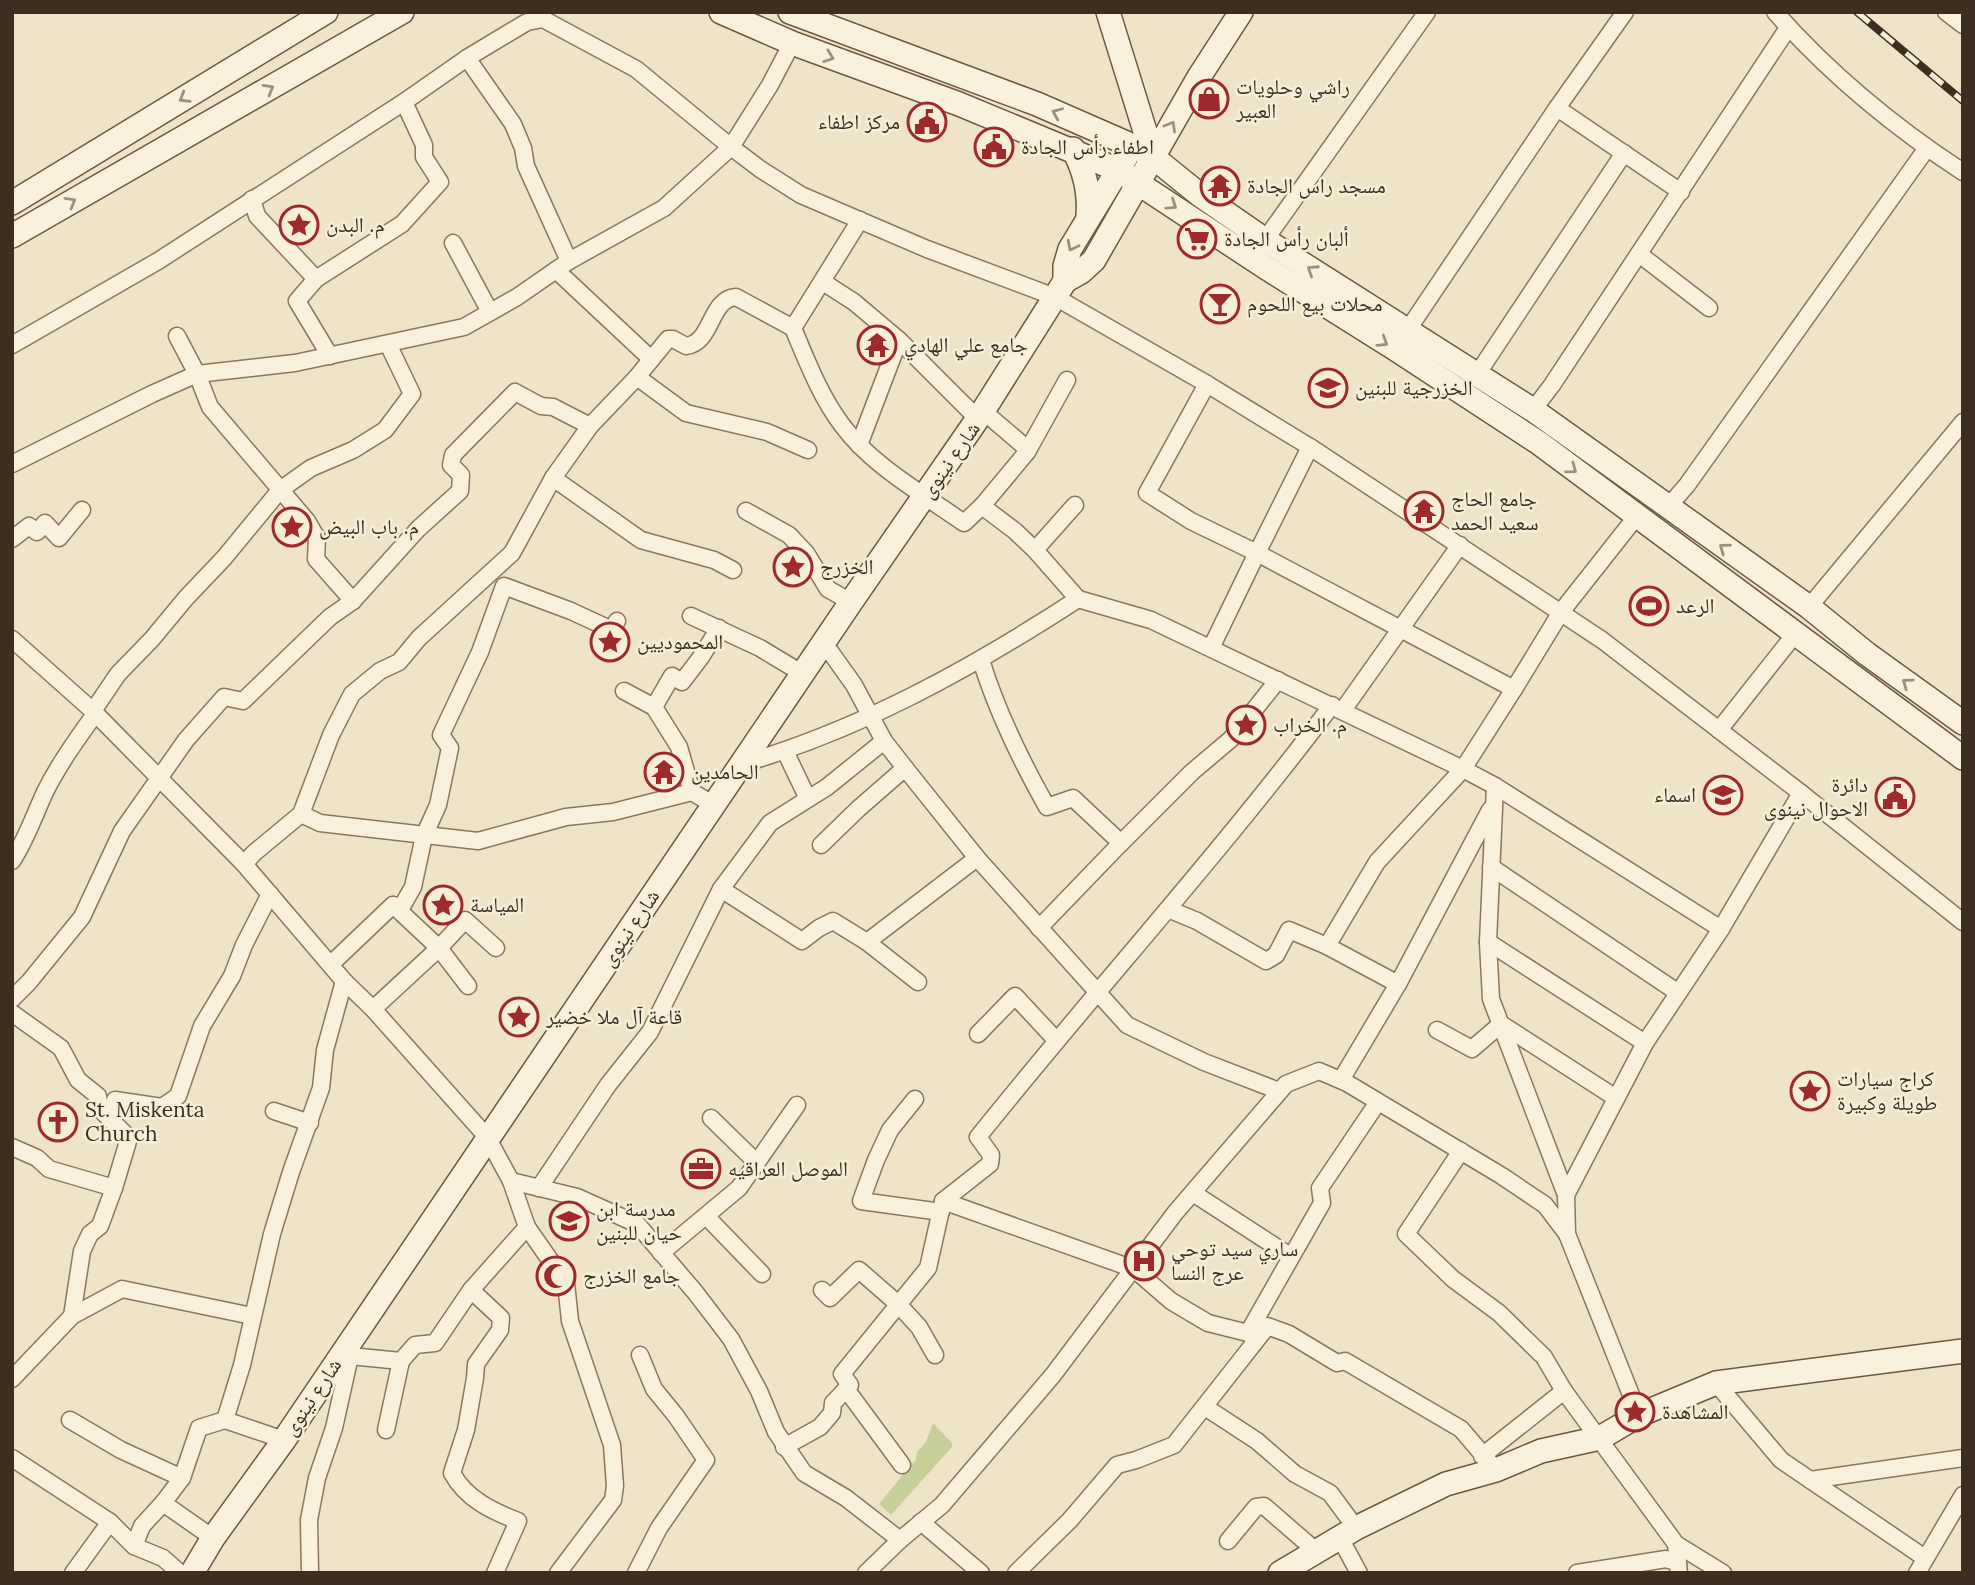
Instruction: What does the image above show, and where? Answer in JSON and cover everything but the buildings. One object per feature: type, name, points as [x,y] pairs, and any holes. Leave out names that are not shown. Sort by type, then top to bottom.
[{"type":"main road","points":[[12,203],[326,12]]},
{"type":"main road","points":[[12,236],[402,12]]},
{"type":"main road","points":[[721,12],[792,43],[1073,149],[1118,170],[1539,443],[1963,758]]},
{"type":"main road","points":[[790,12],[1037,104],[1143,152],[1265,240],[1533,410],[1809,607],[1867,654],[1963,722]]},
{"type":"main road","points":[[1108,12],[1143,152]]},
{"type":"main road","name":"شارع نينوى","points":[[1060,289],[1066,259],[1088,216],[1118,170],[1143,152],[1199,78],[1241,12]]},
{"type":"main road","points":[[959,104],[970,80]]},
{"type":"main road","points":[[1073,149],[1084,174],[1089,202],[1088,216]]},
{"type":"main road","name":"شارع نينوى","points":[[192,1573],[213,1538],[347,1351],[487,1137],[981,415],[1060,289],[1094,260],[1138,183],[1143,152]]},
{"type":"main road","points":[[1289,1570],[1348,1533],[1489,1463],[1600,1438],[1639,1415],[1716,1383],[1963,1351]]},
{"type":"street","points":[[1265,240],[1427,12]]},
{"type":"street","points":[[1407,331],[1625,12]]},
{"type":"street","points":[[1774,12],[1827,68],[1927,148],[1963,172]]},
{"type":"street","points":[[1946,12],[1963,25]]},
{"type":"street","points":[[12,345],[159,261],[404,103],[467,58],[527,22],[543,19],[636,69],[760,169],[801,195],[927,249],[1060,289],[1206,384],[1310,447],[1602,639],[1963,922]]},
{"type":"street","points":[[1533,410],[1788,28]]},
{"type":"street","points":[[12,464],[140,399],[197,374],[295,363],[464,327],[562,266],[664,208],[732,147],[792,43]]},
{"type":"street","points":[[467,58],[513,124],[562,266],[651,359]]},
{"type":"street","points":[[330,356],[297,301],[316,279],[402,223],[440,182],[424,157],[424,145],[404,103]]},
{"type":"street","points":[[1557,108],[1681,192]]},
{"type":"street","points":[[1668,507],[1687,485],[1927,148]]},
{"type":"street","points":[[1478,373],[1624,153]]},
{"type":"street","points":[[252,199],[257,216],[316,279]]},
{"type":"street","points":[[793,328],[860,220]]},
{"type":"street","points":[[453,243],[490,312]]},
{"type":"street","points":[[1639,254],[1709,308]]},
{"type":"street","points":[[823,282],[854,302],[981,415],[1024,446],[1027,452]]},
{"type":"street","points":[[244,864],[301,814],[331,734],[352,694],[380,671],[399,662],[419,638],[512,553],[553,478],[590,426],[637,377],[668,339],[686,346],[699,342],[722,303],[729,297],[736,297],[793,328],[821,391],[842,425],[859,445],[964,523],[982,506],[1027,452],[1067,380]]},
{"type":"street","points":[[177,337],[211,407],[307,521],[317,538],[316,559],[353,601]]},
{"type":"street","points":[[859,445],[899,340]]},
{"type":"street","points":[[12,861],[71,746],[118,674],[224,558],[280,489],[311,468],[336,458],[385,430],[412,394],[388,344]]},
{"type":"street","points":[[637,377],[686,413],[767,432],[808,450]]},
{"type":"street","points":[[1206,384],[1147,493],[1191,521],[1514,689]]},
{"type":"street","points":[[12,999],[82,917],[122,831],[186,740],[225,696],[243,701],[330,617],[353,601],[418,529],[460,491],[461,475],[451,465],[453,455],[515,392],[541,407],[553,407],[590,426]]},
{"type":"street","points":[[1809,607],[1963,422]]},
{"type":"street","points":[[1210,648],[1310,447]]},
{"type":"street","points":[[553,478],[641,540],[714,560],[733,570]]},
{"type":"street","points":[[1035,550],[1075,505]]},
{"type":"street","points":[[982,506],[1035,550],[1078,599],[1152,620],[1463,769],[1495,786],[1721,929]]},
{"type":"street","points":[[12,539],[29,526],[37,532],[45,523],[59,538],[82,510]]},
{"type":"street","points":[[746,511],[789,535],[806,553],[828,589],[851,602]]},
{"type":"street","points":[[1326,946],[1377,862],[1463,769],[1561,612],[1636,517]]},
{"type":"street","points":[[784,1447],[820,1427],[832,1413],[833,1403],[850,1385],[842,1374],[928,1268],[942,1207],[990,1164],[991,1155],[978,1137],[1056,1040],[1401,630],[1460,545]]},
{"type":"street","points":[[393,905],[401,908],[413,887],[424,836],[438,805],[447,766],[450,748],[441,735],[480,652],[504,586],[612,630],[617,621]]},
{"type":"street","points":[[742,764],[785,751],[870,717],[1005,647],[1078,599]]},
{"type":"street","points":[[691,616],[760,648],[803,674]]},
{"type":"street","points":[[654,707],[673,676],[682,682],[689,675],[719,628]]},
{"type":"street","points":[[1719,730],[1795,634]]},
{"type":"street","points":[[12,639],[94,713],[244,864],[344,981],[373,1009],[487,1137],[511,1181],[527,1227],[566,1283],[570,1321],[612,1445],[615,1486],[613,1500],[558,1573]]},
{"type":"street","points":[[824,643],[855,685],[884,741],[905,768],[977,858],[1127,1025],[1205,1062],[1279,1091]]},
{"type":"street","points":[[981,660],[995,705],[1046,807],[1073,798],[1121,843]]},
{"type":"street","points":[[1040,928],[1192,772],[1231,738],[1278,680]]},
{"type":"street","points":[[624,691],[654,707],[678,747],[692,792],[714,805]]},
{"type":"street","points":[[539,1188],[608,1084],[650,1032],[721,889],[769,823],[827,787],[884,741]]},
{"type":"street","points":[[785,751],[807,797]]},
{"type":"street","points":[[821,845],[905,768]]},
{"type":"street","points":[[1495,786],[1488,942],[1491,999],[1566,1195],[1567,1234]]},
{"type":"street","points":[[301,814],[320,823],[478,841],[566,817],[613,812],[692,792]]},
{"type":"street","points":[[1566,1195],[1646,1043],[1721,929],[1801,793]]},
{"type":"street","points":[[1341,1080],[1398,984],[1493,805]]},
{"type":"street","points":[[867,942],[977,858]]},
{"type":"street","points":[[1491,867],[1678,992]]},
{"type":"street","points":[[721,889],[802,941],[833,921],[867,942],[918,982]]},
{"type":"street","points":[[110,1119],[115,1100],[162,1107],[178,1096],[202,1026],[232,976],[244,945],[270,894]]},
{"type":"street","points":[[393,905],[439,948],[468,986]]},
{"type":"street","points":[[331,964],[393,905]]},
{"type":"street","points":[[1168,909],[1197,921],[1266,961],[1276,956],[1289,930],[1398,984]]},
{"type":"street","points":[[373,1009],[465,920],[496,948]]},
{"type":"street","points":[[1488,942],[1646,1043]]},
{"type":"street","points":[[225,1420],[242,1365],[252,1316],[291,1172],[321,1088],[325,1050],[344,981]]},
{"type":"street","points":[[978,1034],[1015,996],[1056,1040]]},
{"type":"street","points":[[12,1013],[61,1048],[78,1080],[98,1096],[100,1109],[129,1138],[100,1226],[90,1234],[82,1251],[72,1316]]},
{"type":"street","points":[[1437,1030],[1472,1049],[1501,1024]]},
{"type":"street","points":[[1501,1024],[1616,1098]]},
{"type":"street","points":[[866,1573],[942,1505],[1053,1375],[1192,1194],[1279,1091],[1286,1084],[1320,1071],[1378,1101],[1545,1205],[1567,1234],[1639,1415]]},
{"type":"street","points":[[915,1099],[890,1130],[860,1201],[942,1207],[1134,1269],[1171,1301],[1208,1323],[1248,1333],[1267,1326],[1289,1334],[1337,1363],[1345,1361],[1461,1429],[1489,1463],[1564,1391]]},
{"type":"street","points":[[1248,1333],[1322,1203],[1320,1188],[1378,1101]]},
{"type":"street","points":[[661,1252],[738,1188],[797,1105]]},
{"type":"street","points":[[274,1111],[310,1123]]},
{"type":"street","points":[[711,1118],[757,1162]]},
{"type":"street","points":[[12,1147],[37,1158],[49,1169],[114,1188]]},
{"type":"street","points":[[1461,1151],[1406,1234],[1452,1279],[1499,1313],[1544,1357],[1564,1391],[1676,1544],[1723,1573]]},
{"type":"street","points":[[511,1181],[577,1198],[637,1224],[731,1339],[759,1391],[784,1447],[804,1473],[846,1498],[900,1540]]},
{"type":"street","points":[[1192,1194],[1290,1256]]},
{"type":"street","points":[[706,1216],[762,1274]]},
{"type":"street","points":[[386,1430],[401,1361],[415,1345],[435,1343],[471,1290],[527,1227]]},
{"type":"street","points":[[822,1290],[830,1298],[859,1270],[898,1304],[919,1327],[935,1355]]},
{"type":"street","points":[[12,1379],[72,1316],[122,1289],[252,1316]]},
{"type":"street","points":[[471,1290],[501,1318],[500,1330],[476,1364],[466,1430],[452,1473],[469,1494],[490,1510],[519,1521],[495,1573]]},
{"type":"street","points":[[1016,1573],[1070,1520],[1117,1465],[1174,1445],[1267,1326]]},
{"type":"street","points":[[310,1573],[309,1520],[317,1478],[334,1428],[347,1351],[401,1361]]},
{"type":"street","points":[[636,1573],[659,1528],[706,1461],[654,1389],[640,1355]]},
{"type":"street","points":[[1716,1383],[1781,1460],[1921,1566],[1963,1495]]},
{"type":"street","points":[[846,1390],[902,1465]]},
{"type":"street","points":[[1205,1407],[1257,1441],[1295,1474],[1330,1493],[1348,1533],[1359,1573]]},
{"type":"street","points":[[70,1420],[121,1450],[182,1478]]},
{"type":"street","points":[[135,1546],[142,1526],[182,1478],[199,1428],[225,1420],[284,1440]]},
{"type":"street","points":[[12,1458],[110,1522],[135,1546],[163,1558],[180,1573]]},
{"type":"street","points":[[1810,1480],[1963,1458]]},
{"type":"street","points":[[163,1503],[213,1538]]},
{"type":"street","points":[[1228,1541],[1256,1507],[1264,1506],[1316,1551]]},
{"type":"street","points":[[74,1573],[110,1522]]},
{"type":"street","points":[[921,1522],[981,1573]]},
{"type":"street","points":[[1676,1544],[1679,1568]]},
{"type":"street","points":[[1577,1573],[1666,1559],[1679,1568]]},
{"type":"green space","points":[[933,1423],[952,1443],[952,1447],[891,1515],[879,1504],[916,1460],[917,1452],[926,1442]]},
{"type":"railway","points":[[1857,12],[1963,101]]},
{"type":"place","name":"راشي وحلويات العبير","points":[[1209,99]]},
{"type":"place","name":"مركز اطفاء","points":[[927,122]]},
{"type":"place","name":"اطفاء رأس الجادة","points":[[994,147]]},
{"type":"place","name":"مسجد راس الجادة","points":[[1220,186]]},
{"type":"place","name":"م. البدن","points":[[299,225]]},
{"type":"place","name":"ألبان رأس الجادة","points":[[1197,239]]},
{"type":"place","name":"محلات بيع اللحوم","points":[[1220,304]]},
{"type":"place","name":"جامع علي الهادي","points":[[877,345]]},
{"type":"place","name":"الخزرجية للبنين","points":[[1328,388]]},
{"type":"place","name":"جامع الحاج سعيد الحمد","points":[[1424,511]]},
{"type":"place","name":"م. باب البيض","points":[[292,527]]},
{"type":"place","name":"الخزرج","points":[[793,567]]},
{"type":"place","name":"الرعد","points":[[1649,606]]},
{"type":"place","name":"المحموديين","points":[[610,642]]},
{"type":"place","name":"م. الخراب","points":[[1246,725]]},
{"type":"place","name":"الحامدين","points":[[664,772]]},
{"type":"place","name":"اسماء","points":[[1723,795]]},
{"type":"place","name":"دائرة الاحوال نينوى","points":[[1895,797]]},
{"type":"place","name":"المياسة","points":[[443,905]]},
{"type":"place","name":"قاعة آل ملا خضير","points":[[519,1017]]},
{"type":"place","name":"كراج سيارات طويلة وكبيرة","points":[[1810,1091]]},
{"type":"place","name":"St. Miskenta Church","points":[[58,1122]]},
{"type":"place","name":"الموصل العراقيه","points":[[701,1169]]},
{"type":"place","name":"مدرسة ابن حيان للبنين","points":[[569,1221]]},
{"type":"place","name":"ساري سيد توحي عرج النسا","points":[[1144,1261]]},
{"type":"place","name":"جامع الخزرج","points":[[556,1276]]},
{"type":"place","name":"المشاهدة","points":[[1635,1412]]}]
